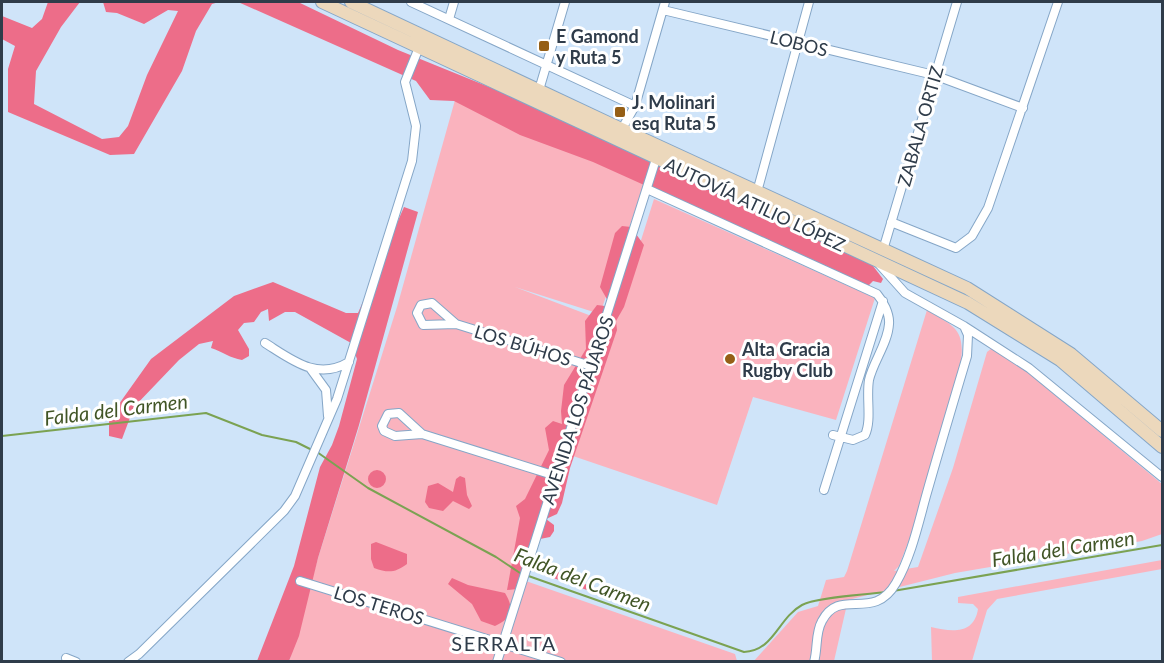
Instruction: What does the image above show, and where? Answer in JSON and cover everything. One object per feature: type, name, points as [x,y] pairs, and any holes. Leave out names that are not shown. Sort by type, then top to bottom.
[{"type":"main road","name":"AUTOVÍA ATILIO LÓPEZ","points":[[322,2],[619,135],[757,192],[967,288],[1071,354],[1162,431]]},
{"type":"main road","name":"AUTOVÍA ATILIO LÓPEZ","points":[[351,2],[539,90],[619,135],[656,159],[968,303],[1060,360],[1162,447]]},
{"type":"street","points":[[411,2],[635,106]]},
{"type":"street","points":[[449,19],[454,2]]},
{"type":"street","points":[[539,90],[565,2]]},
{"type":"street","points":[[757,192],[809,2]]},
{"type":"street","name":"ZABALA ORTIZ","points":[[883,250],[957,2]]},
{"type":"street","points":[[891,222],[956,248],[968,240],[988,208],[1058,2]]},
{"type":"street","points":[[619,135],[635,106],[664,6]]},
{"type":"street","name":"LOBOS","points":[[664,6],[934,75],[1023,108]]},
{"type":"street","points":[[128,662],[136,658],[284,511],[295,496],[328,420],[349,362],[414,148],[414,110],[405,82],[420,45]]},
{"type":"street","name":"AVENIDA LOS PÁJAROS","points":[[498,662],[656,159]]},
{"type":"street","points":[[647,189],[877,294],[883,301],[889,324],[870,378],[866,401],[867,430],[865,435],[853,440],[837,436]]},
{"type":"street","points":[[877,261],[906,293],[986,338],[1029,368],[1162,477]]},
{"type":"street","points":[[824,490],[837,436],[883,301]]},
{"type":"street","name":"LOS BÚHOS","points":[[456,324],[591,366]]},
{"type":"street","points":[[814,662],[818,631],[822,620],[831,609],[843,603],[876,603],[888,597],[898,580],[914,537],[967,356],[968,335],[964,326]]},
{"type":"street","points":[[265,343],[310,368],[327,370],[349,362]]},
{"type":"street","points":[[310,368],[326,390],[328,420]]},
{"type":"street","points":[[422,434],[556,476]]},
{"type":"street","name":"LOS TEROS","points":[[300,581],[561,662]]},
{"type":"street","points":[[66,658],[76,662]]},
{"type":"shaded area","points":[[48,2],[80,2],[61,27],[36,71],[34,104],[102,139],[119,137],[128,126],[147,75],[178,11],[168,10],[144,24],[117,13],[106,12],[103,2],[219,2],[212,4],[196,31],[182,71],[134,154],[110,155],[8,112],[8,69],[15,46],[2,39],[2,16],[32,28],[42,19]]},
{"type":"shaded area","points":[[238,2],[298,2],[398,50],[499,91],[870,262],[883,279],[881,283],[873,281],[868,286],[593,162],[520,135],[454,101],[430,100],[416,81]]},
{"type":"shaded area","points":[[457,93],[646,178],[600,314],[515,287],[602,320],[493,661],[289,662],[318,558],[397,307]]},
{"type":"shaded area","name":"Alta Gracia Rugby Club","points":[[654,199],[875,298],[836,420],[753,397],[717,505],[573,456]]},
{"type":"shaded area","points":[[404,207],[418,212],[359,425],[318,558],[299,636],[289,661],[257,661],[294,566],[320,467],[339,426],[357,359],[351,343],[295,312],[285,312],[269,321],[268,309],[261,312],[254,322],[244,323],[238,330],[249,349],[249,356],[242,360],[230,356],[211,348],[213,341],[199,344],[179,360],[134,407],[122,439],[109,436],[109,418],[151,359],[234,296],[273,282],[346,313],[358,313]]},
{"type":"shaded area","points":[[622,226],[631,227],[644,245],[624,307],[616,321],[617,330],[570,468],[562,503],[557,514],[546,519],[554,525],[554,531],[550,537],[540,539],[533,555],[546,567],[608,594],[612,599],[531,570],[522,572],[517,589],[507,590],[520,518],[516,506],[525,499],[549,450],[545,428],[553,421],[562,424],[564,385],[586,349],[585,321],[597,305],[605,306],[608,301],[600,287],[615,233]]},
{"type":"shaded area","points":[[927,310],[950,324],[959,335],[962,350],[961,361],[914,527],[899,566],[894,571],[918,567],[953,468],[987,352],[992,348],[1020,366],[1162,484],[1162,534],[1142,541],[955,573],[848,600],[834,661],[753,662],[798,612],[818,606],[826,580],[844,577],[847,571]]},
{"type":"shaded area","points":[[377,470],[383,473],[386,479],[383,485],[377,488],[371,485],[368,479],[371,473]]},
{"type":"shaded area","points":[[460,476],[465,478],[467,495],[472,506],[469,509],[453,501],[443,511],[429,508],[425,502],[428,486],[438,483],[453,492],[456,479]]},
{"type":"shaded area","points":[[376,542],[407,554],[407,564],[391,571],[374,568],[371,559],[371,544]]},
{"type":"shaded area","points":[[1162,560],[1162,569],[997,599],[987,610],[972,661],[932,661],[931,627],[960,630],[972,623],[976,617],[978,609],[973,604],[958,603],[958,597]]},
{"type":"shaded area","points":[[452,578],[468,585],[505,593],[511,609],[508,617],[495,626],[481,621],[472,604],[448,584]]},
{"type":"shaded area","points":[[523,580],[735,654],[737,661],[498,662]]},
{"type":"waterway","name":"Falda del Carmen","points":[[2,436],[206,413],[262,435],[296,442],[312,450]]},
{"type":"waterway","name":"Falda del Carmen","points":[[317,452],[368,488],[496,557],[520,573],[744,652],[762,646],[794,611],[809,602],[885,592]]},
{"type":"waterway","name":"Falda del Carmen","points":[[893,591],[1162,545]]},
{"type":"place","name":"E Gamond y Ruta 5","points":[[544,46]]},
{"type":"place","name":"J. Molinari esq Ruta 5","points":[[620,112]]},
{"type":"place","name":"Alta Gracia Rugby Club","points":[[730,359]]},
{"type":"district","name":"SERRALTA","points":[[504,643]]}]
